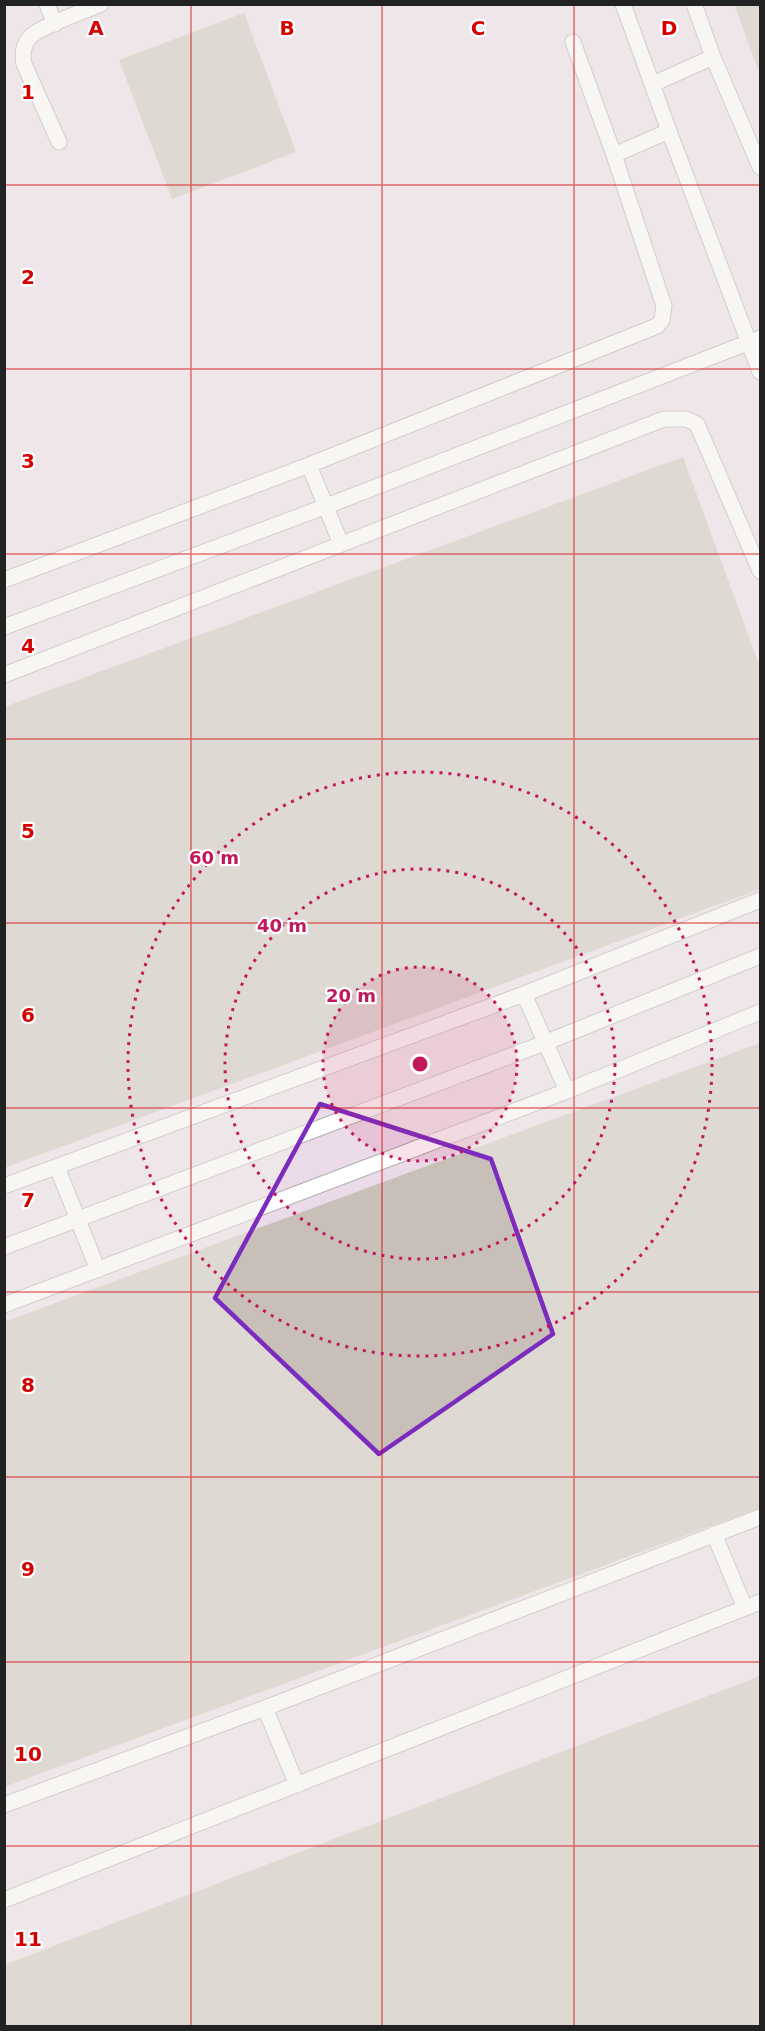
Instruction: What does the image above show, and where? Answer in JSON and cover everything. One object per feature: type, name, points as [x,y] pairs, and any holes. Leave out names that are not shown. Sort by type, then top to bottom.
[{"type":"lane","points":[[47,4],[54,24]]},
{"type":"lane","points":[[59,142],[24,64],[22,56],[24,48],[34,33],[101,4]]},
{"type":"lane","points":[[623,4],[669,131],[755,340],[760,372]]},
{"type":"lane","points":[[694,4],[713,57],[760,167]]},
{"type":"lane","points":[[4,580],[309,465],[657,326],[662,320],[664,306],[614,155],[573,42]]},
{"type":"lane","points":[[653,84],[713,57]]},
{"type":"lane","points":[[614,155],[669,131]]},
{"type":"lane","points":[[4,627],[324,507],[755,340]]},
{"type":"lane","points":[[4,675],[664,419],[687,419],[697,424],[760,571]]},
{"type":"lane","points":[[309,465],[324,507],[341,544]]},
{"type":"lane","points":[[4,1186],[524,994],[760,900]]},
{"type":"lane","points":[[4,1247],[547,1042],[760,956]]},
{"type":"lane","points":[[524,994],[567,1091]]},
{"type":"lane","points":[[4,1305],[567,1091],[760,1012]]},
{"type":"lane","points":[[57,1167],[98,1270]]},
{"type":"lane","points":[[4,1805],[266,1708],[760,1516]]},
{"type":"lane","points":[[714,1534],[745,1608]]},
{"type":"lane","points":[[4,1900],[760,1602]]},
{"type":"lane","points":[[266,1708],[297,1785]]},
{"type":"highlighted area","points":[[320,1104],[491,1159],[553,1334],[379,1454],[215,1298]]},
{"type":"shaded area","points":[[5,5],[760,5],[760,2026],[5,2026]]},
{"type":"building","points":[[734,4],[760,4],[760,75]]},
{"type":"building","points":[[244,13],[296,152],[172,199],[119,60]]},
{"type":"building","points":[[683,457],[760,667],[760,889],[4,1168],[4,707]]},
{"type":"building","points":[[760,1043],[760,1508],[4,1787],[4,1322]]},
{"type":"building","points":[[760,1676],[760,2026],[4,2026],[4,1965]]}]
